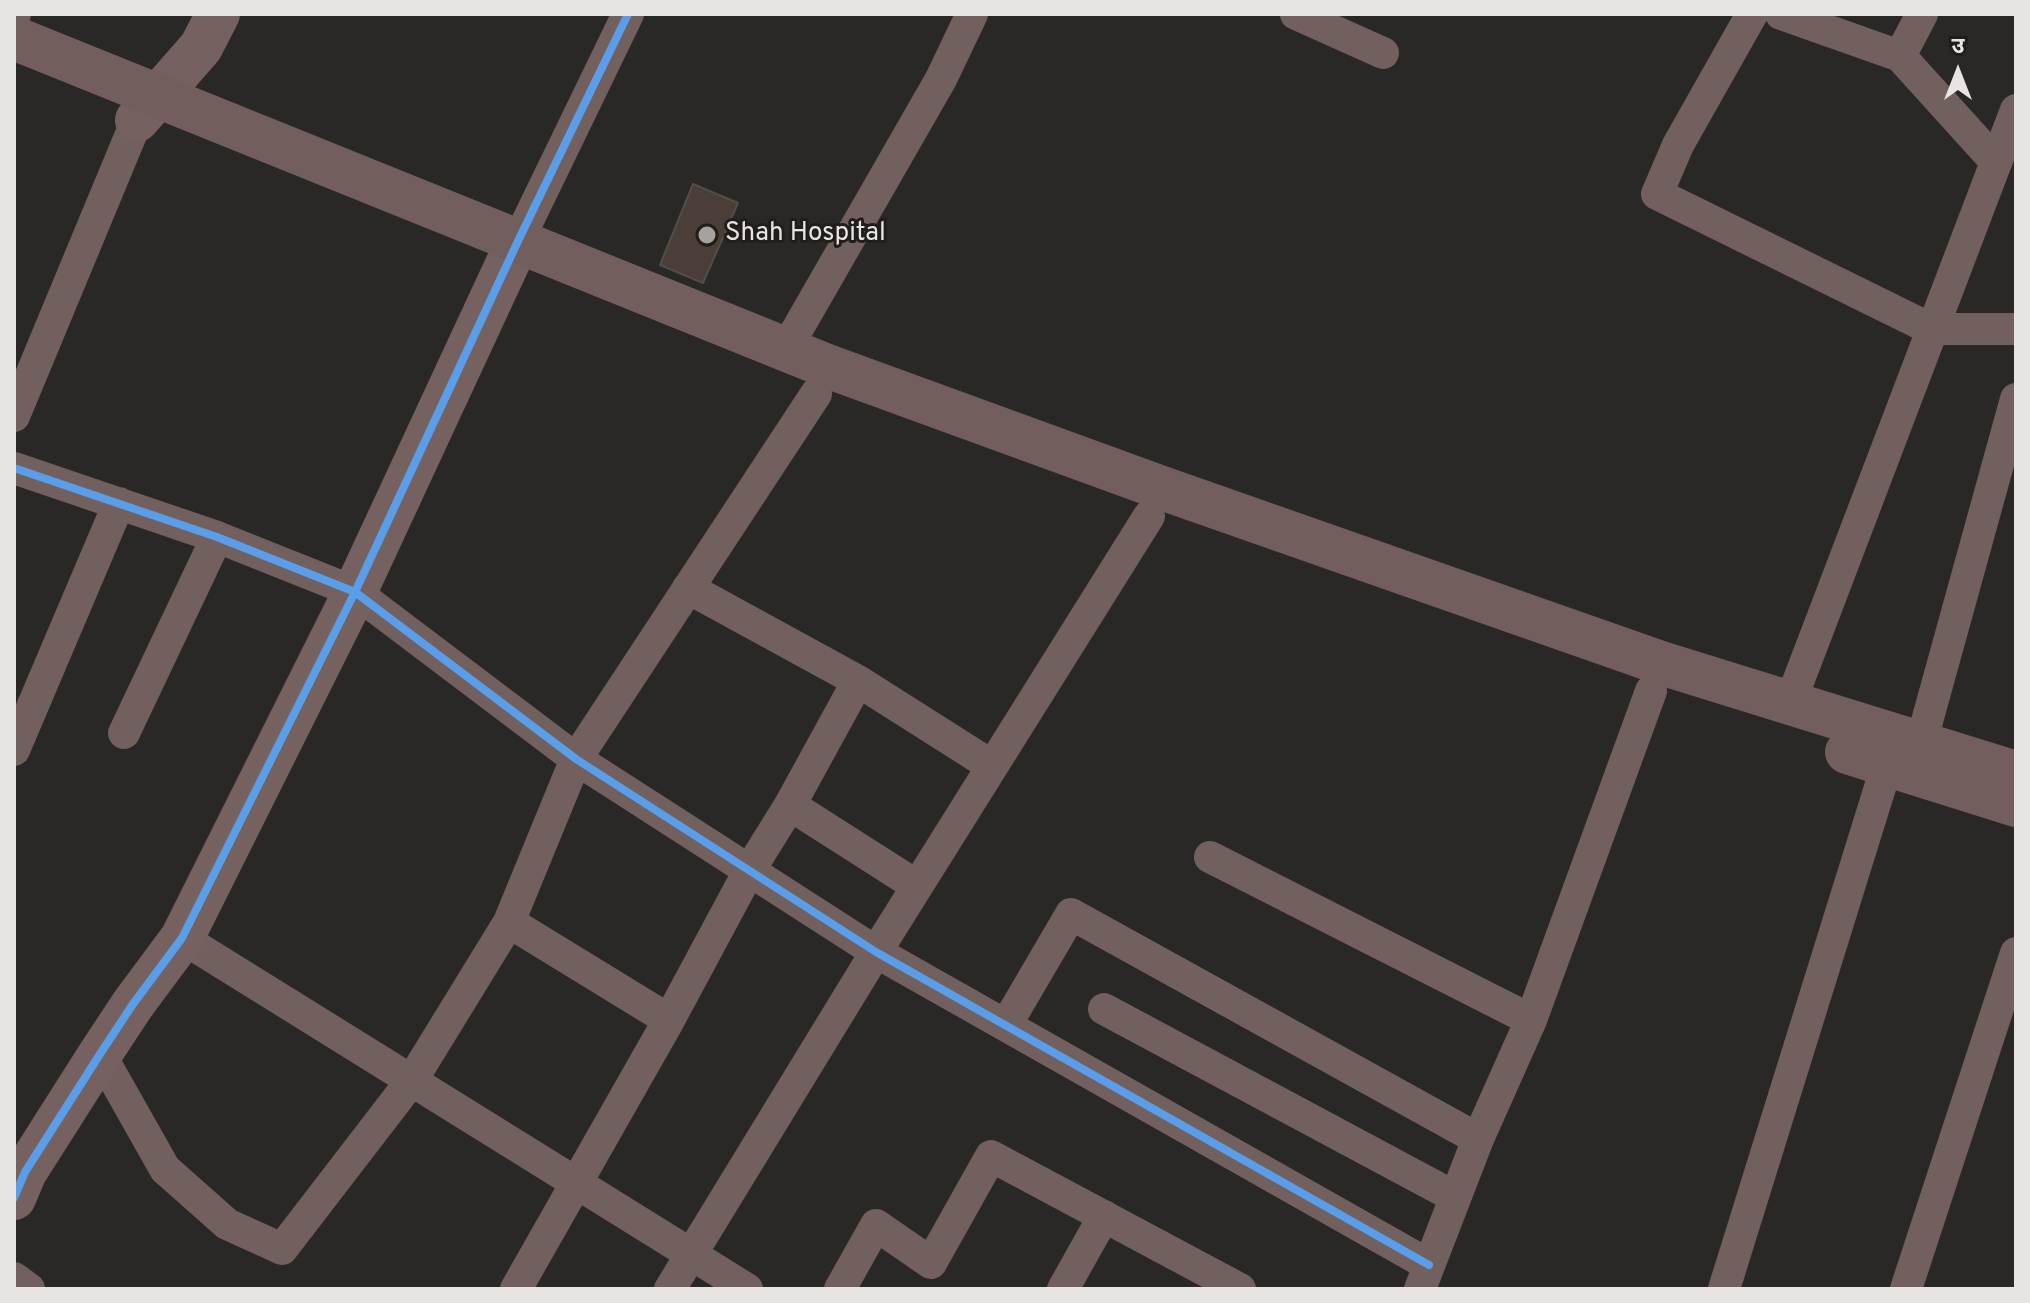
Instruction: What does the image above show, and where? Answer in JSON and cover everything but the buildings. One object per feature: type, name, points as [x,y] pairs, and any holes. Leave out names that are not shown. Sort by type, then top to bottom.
[{"type":"main road","points":[[14,38],[147,107],[512,255],[816,394],[1149,516],[1651,691],[1904,754],[2016,773]]},
{"type":"main road","points":[[14,71],[147,107]]},
{"type":"main road","points":[[512,255],[786,349],[1159,487],[1661,663],[1790,703],[2016,805]]},
{"type":"street","points":[[14,416],[147,107],[201,47],[218,14]]},
{"type":"street","points":[[14,1198],[25,1172],[100,1054],[182,938],[355,592],[628,14]]},
{"type":"street","points":[[786,349],[941,79],[972,14]]},
{"type":"street","points":[[1296,14],[1383,53]]},
{"type":"street","points":[[1752,14],[1678,145],[1657,194],[1931,329],[2016,329]]},
{"type":"street","points":[[1781,14],[1900,56],[1996,162]]},
{"type":"street","points":[[1900,56],[1922,14]]},
{"type":"street","points":[[1790,703],[2016,110]]},
{"type":"street","points":[[100,1054],[165,1169],[227,1224],[282,1249],[412,1080],[509,922],[576,759],[816,394]]},
{"type":"street","points":[[1724,1289],[1904,754],[2016,399]]},
{"type":"street","points":[[14,468],[217,537],[355,592],[576,759],[749,871],[876,952],[1006,1025],[1425,1277],[1478,1139],[1531,1020],[1651,691]]},
{"type":"street","points":[[14,750],[119,503]]},
{"type":"street","points":[[670,1289],[876,952],[1149,516]]},
{"type":"street","points":[[124,733],[217,537]]},
{"type":"street","points":[[688,588],[858,681],[992,766]]},
{"type":"street","points":[[516,1289],[858,681]]},
{"type":"street","points":[[790,805],[917,886]]},
{"type":"street","points":[[1210,857],[1531,1020]]},
{"type":"street","points":[[1006,1025],[1071,914],[1478,1139]]},
{"type":"street","points":[[509,922],[669,1020]]},
{"type":"street","points":[[182,938],[747,1289]]},
{"type":"street","points":[[1906,1289],[2016,953]]},
{"type":"street","points":[[1104,1009],[1455,1197]]},
{"type":"street","points":[[840,1289],[876,1225],[931,1263],[991,1156],[1240,1289]]},
{"type":"street","points":[[1063,1289],[1104,1216]]},
{"type":"street","points":[[14,1278],[29,1289]]},
{"type":"cycle path","points":[[14,1198],[25,1172],[100,1054],[182,938],[355,592],[518,241],[628,14]]},
{"type":"cycle path","points":[[14,468],[217,537],[355,592],[576,759],[876,952],[1429,1265]]},
{"type":"place","name":"Shah Hospital","points":[[707,235]]}]
